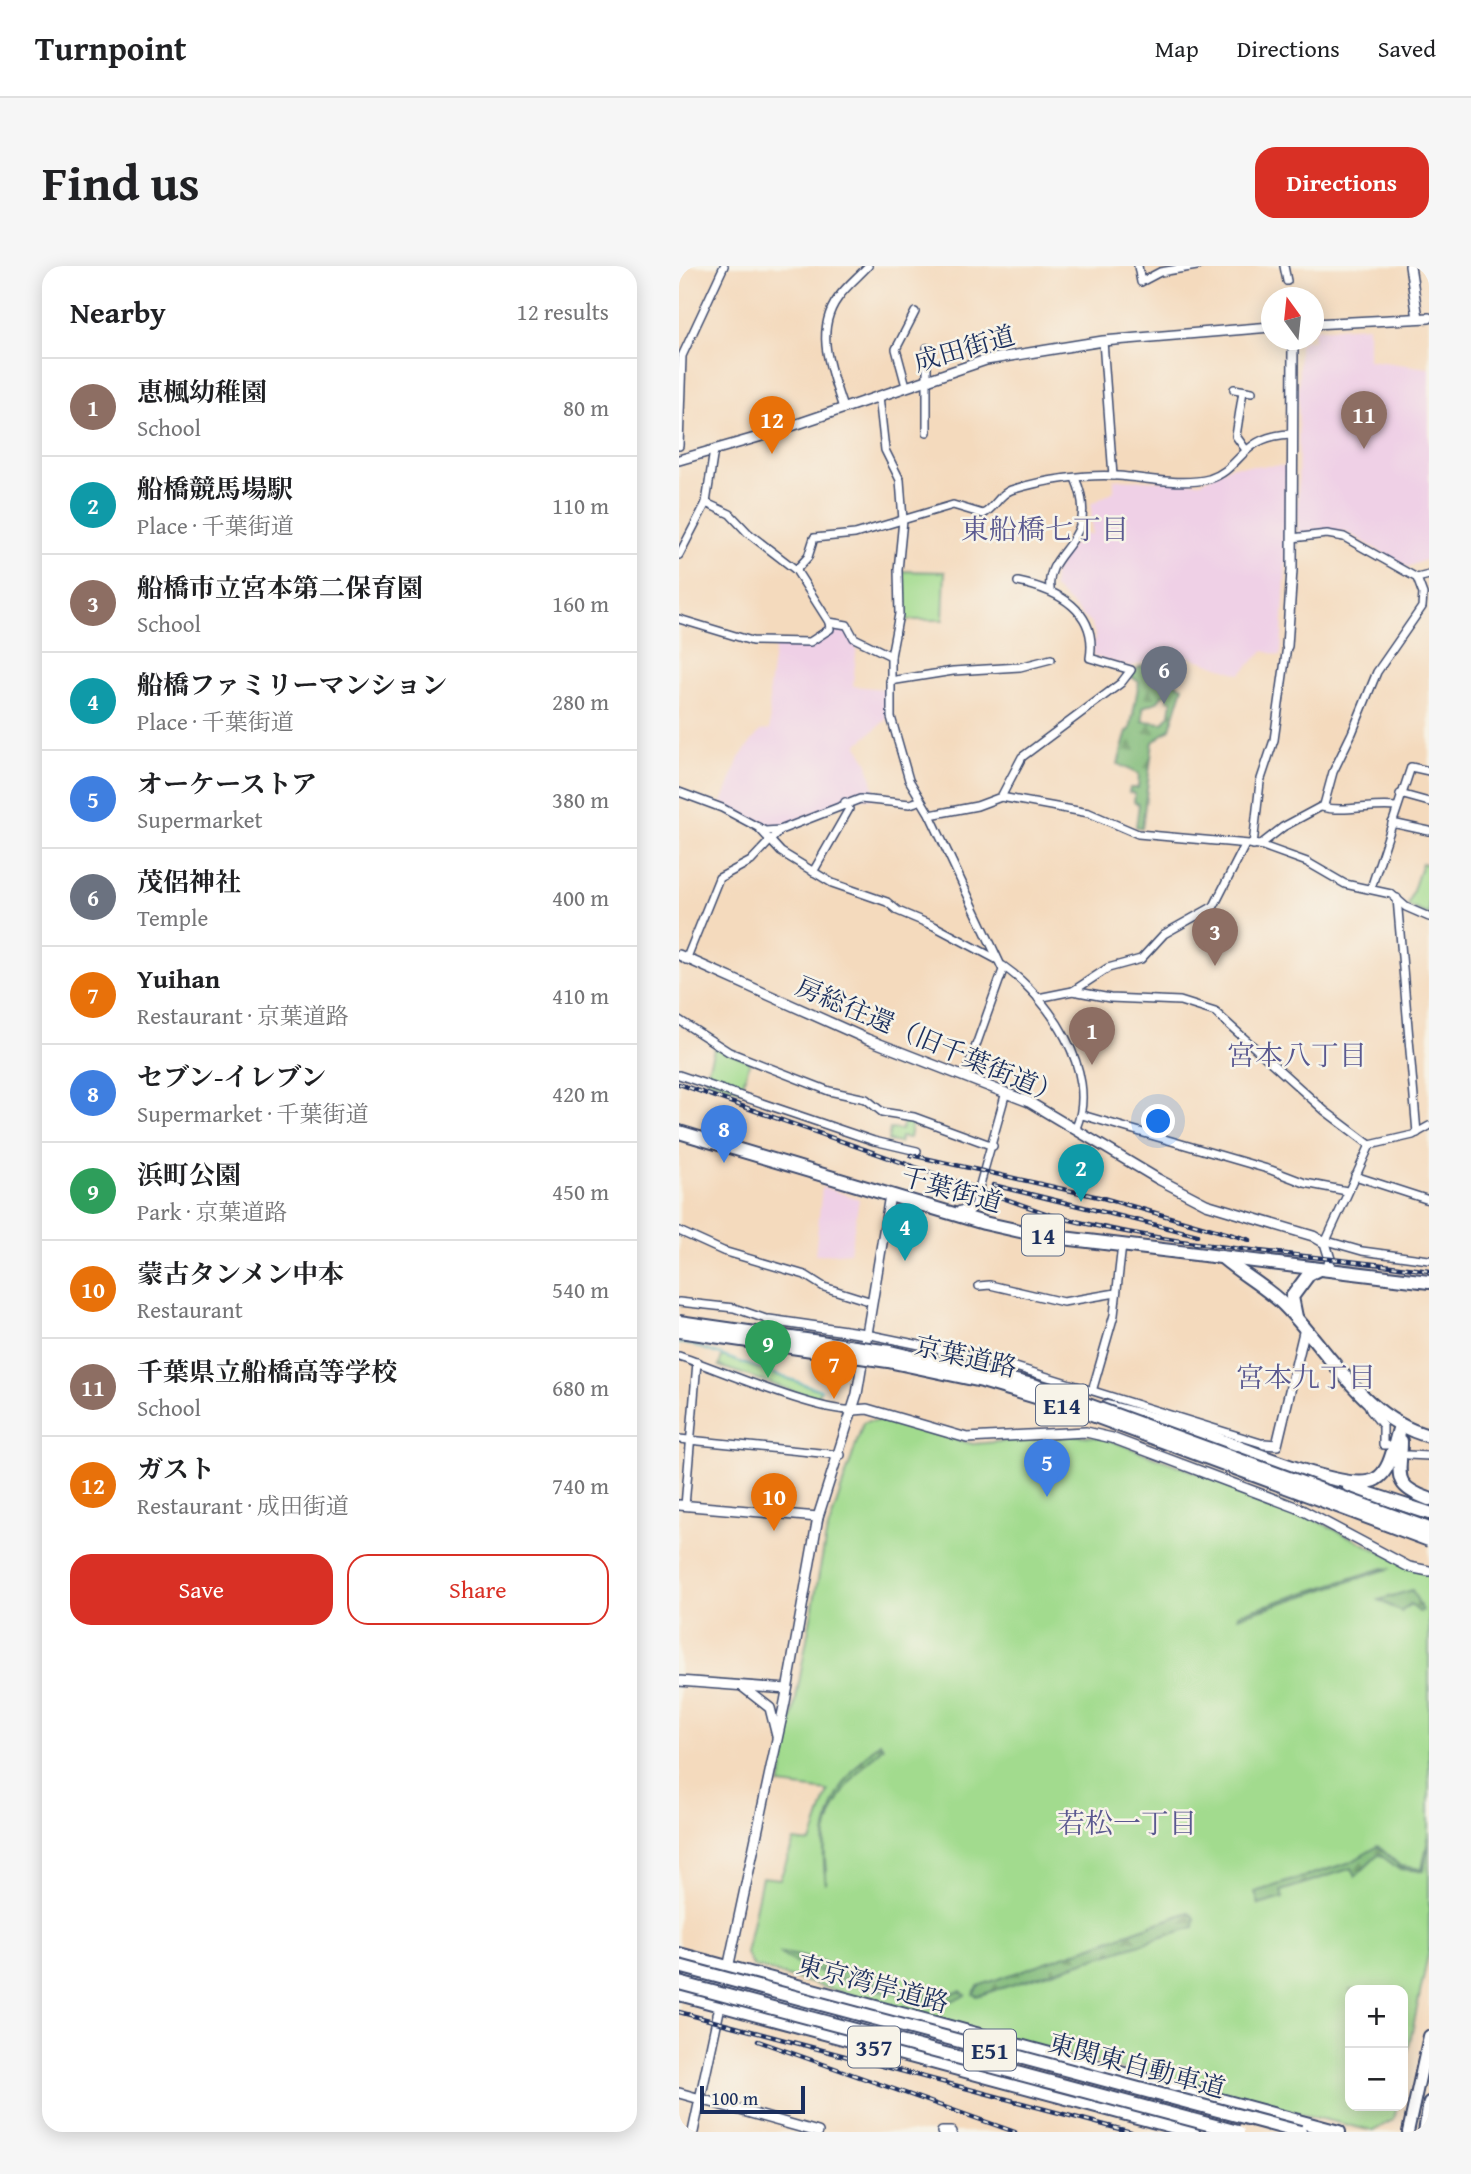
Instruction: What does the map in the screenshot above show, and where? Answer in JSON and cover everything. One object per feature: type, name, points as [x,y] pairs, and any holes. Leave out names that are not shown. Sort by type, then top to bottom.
[{"type":"highway","name":"千葉街道","points":[[679,1132],[890,1195],[1038,1235],[1429,1282]]},
{"type":"highway","points":[[1224,1259],[1275,1297],[1367,1399],[1400,1426],[1429,1436]]},
{"type":"highway","points":[[1300,1322],[1292,1297],[1309,1274],[1324,1269]]},
{"type":"highway","name":"京葉道路","points":[[679,1322],[890,1352],[996,1375],[1080,1400],[1429,1529]]},
{"type":"highway","name":"京葉道路","points":[[679,1331],[888,1361],[982,1381],[1076,1409],[1429,1540]]},
{"type":"highway","points":[[1080,1400],[1158,1420],[1429,1513]]},
{"type":"highway","points":[[1316,1474],[1350,1483],[1374,1480],[1388,1465],[1400,1426]]},
{"type":"highway","points":[[1400,1426],[1398,1469],[1401,1482],[1411,1491],[1429,1499]]},
{"type":"highway","name":"東京湾岸道路","points":[[679,1954],[1303,2127],[1339,2132]]},
{"type":"highway","name":"東関東自動車道","points":[[679,1966],[1303,2127]]},
{"type":"highway","name":"東関東自動車道","points":[[679,1983],[1238,2132]]},
{"type":"highway","name":"357","points":[[679,1994],[1193,2132]]},
{"type":"main road","points":[[1408,2132],[1429,2036]]},
{"type":"main road","points":[[1424,2132],[1429,2102]]},
{"type":"main road","points":[[1303,2127],[1323,2132]]},
{"type":"street","points":[[679,446],[680,356],[724,266]]},
{"type":"street","points":[[843,408],[825,341],[827,323],[838,296],[869,266]]},
{"type":"street","points":[[1138,266],[1141,282],[1160,272],[1197,266]]},
{"type":"street","points":[[1284,266],[1286,281]]},
{"type":"street","points":[[1411,266],[1418,318]]},
{"type":"street","points":[[906,386],[896,349],[915,312]]},
{"type":"street","points":[[1324,323],[1429,318]]},
{"type":"street","name":"成田街道","points":[[679,460],[926,379],[1013,354],[1103,341],[1261,328]]},
{"type":"street","points":[[1103,341],[1114,476]]},
{"type":"street","points":[[927,348],[927,432]]},
{"type":"street","points":[[1038,998],[1073,991],[1108,968],[1141,959],[1164,934],[1214,906],[1253,845],[1261,782],[1274,740],[1287,646],[1292,537],[1293,350]]},
{"type":"street","points":[[1234,389],[1252,392]]},
{"type":"street","points":[[1243,391],[1236,436],[1246,450]]},
{"type":"street","points":[[879,396],[885,450],[900,480],[903,520],[898,570],[899,614],[891,656],[891,717],[909,780],[919,801],[930,815],[1003,974],[965,1076]]},
{"type":"street","points":[[796,570],[808,557],[814,538],[855,534],[953,505],[983,514],[1009,491],[1075,478],[1114,476],[1201,480],[1220,474],[1246,450],[1267,437],[1291,434]]},
{"type":"street","points":[[679,555],[706,503],[714,450]]},
{"type":"street","points":[[1050,588],[1052,573],[1081,527],[1082,503],[1075,478]]},
{"type":"street","points":[[679,618],[753,641],[810,642],[830,629],[796,570],[748,533],[730,514],[706,503]]},
{"type":"street","points":[[1292,537],[1327,534],[1343,537],[1417,578],[1425,593],[1422,607],[1377,673],[1332,772],[1322,807]]},
{"type":"street","points":[[1417,578],[1429,575]]},
{"type":"street","points":[[1001,797],[1022,757],[1121,683],[1131,670],[1090,658],[1090,626],[1050,588],[1018,582]]},
{"type":"street","points":[[828,622],[847,625],[854,638],[891,656]]},
{"type":"street","points":[[890,681],[953,671],[1020,667],[1051,659]]},
{"type":"street","points":[[1371,888],[1411,766],[1429,771]]},
{"type":"street","points":[[679,792],[722,808],[765,831],[780,830],[845,803],[866,798],[910,804],[919,801]]},
{"type":"street","points":[[1400,794],[1429,802]]},
{"type":"street","points":[[930,815],[977,806],[1001,797],[1089,813],[1138,834],[1162,834],[1253,845],[1307,862],[1345,884],[1371,888],[1397,897],[1406,907],[1429,917]]},
{"type":"street","points":[[813,872],[849,809],[845,803]]},
{"type":"street","points":[[1253,845],[1322,807],[1335,811],[1375,804],[1396,807]]},
{"type":"street","points":[[1392,823],[1429,831]]},
{"type":"street","points":[[758,827],[769,842],[832,883],[887,902],[898,911],[944,931],[1000,963],[1038,998],[1066,1040],[1073,1056],[1083,1096],[1082,1115],[1076,1128]]},
{"type":"street","points":[[683,957],[719,878],[751,861],[780,830]]},
{"type":"street","points":[[1397,897],[1417,1133]]},
{"type":"street","name":"房総往還（旧千葉街道）","points":[[683,957],[877,1043],[1006,1091],[1076,1128],[1150,1175],[1206,1204],[1326,1242]]},
{"type":"street","points":[[1073,991],[1110,998],[1180,1000],[1215,1012],[1325,1111],[1370,1145]]},
{"type":"street","points":[[679,1020],[729,1052],[829,1091],[866,1099],[882,1112],[914,1117],[993,1146]]},
{"type":"street","points":[[679,1075],[874,1141],[917,1151]]},
{"type":"street","points":[[933,1207],[939,1204],[966,1212],[972,1211],[993,1146],[1006,1091]]},
{"type":"street","points":[[1082,1115],[1272,1170],[1305,1183],[1347,1191]]},
{"type":"street","points":[[1324,1269],[1330,1259],[1326,1242],[1370,1145],[1417,1133],[1429,1126]]},
{"type":"street","points":[[905,1148],[907,1139]]},
{"type":"street","points":[[1355,1176],[1429,1200]]},
{"type":"street","points":[[693,2132],[778,1738],[818,1517],[854,1410],[890,1195]]},
{"type":"street","points":[[679,1231],[723,1251],[805,1275],[824,1287],[872,1302]]},
{"type":"street","points":[[1326,1242],[1362,1251],[1429,1260]]},
{"type":"street","points":[[1094,1388],[1114,1315],[1122,1245]]},
{"type":"street","points":[[979,1286],[990,1285],[1063,1302],[1116,1293]]},
{"type":"street","points":[[679,1302],[734,1308],[769,1320],[942,1347],[1094,1388],[1277,1446],[1300,1322]]},
{"type":"street","points":[[679,1356],[817,1404],[842,1411],[867,1409],[967,1438],[1086,1432],[1112,1438],[1298,1508],[1409,1567],[1429,1571]]},
{"type":"street","points":[[697,1362],[691,1440],[682,1505],[818,1517]]},
{"type":"street","points":[[1367,1399],[1370,1410],[1383,1426],[1383,1445],[1386,1445]]},
{"type":"street","points":[[679,1439],[841,1455]]},
{"type":"street","points":[[1408,1455],[1429,1456]]},
{"type":"street","points":[[679,1681],[787,1689]]},
{"type":"street","points":[[742,1686],[770,1708],[778,1738]]},
{"type":"street","points":[[679,1966],[698,1979],[1001,2063],[1015,2073],[1027,2088]]},
{"type":"street","points":[[679,2093],[818,2132]]},
{"type":"street","points":[[942,2132],[953,2132]]},
{"type":"shaded area","points":[[1368,326],[1368,360],[1429,368],[1429,558],[1408,567],[1345,531],[1298,535],[1299,350],[1324,350],[1324,328]]},
{"type":"shaded area","points":[[1231,466],[1286,466],[1286,563],[1281,656],[1264,651],[1240,674],[1187,656],[1164,656],[1130,667],[1093,655],[1095,634],[1091,624],[1053,587],[1054,574],[1061,560],[1080,535],[1092,534],[1091,504],[1114,491],[1114,479],[1201,482]]},
{"type":"shaded area","points":[[834,624],[846,628],[857,642],[853,686],[885,689],[888,718],[857,745],[868,764],[876,798],[850,799],[780,827],[766,828],[722,803],[739,758],[760,731],[770,730],[769,688],[775,646],[810,644]]},
{"type":"shaded area","points":[[822,1187],[859,1199],[850,1252],[815,1255]]},
{"type":"green space","points":[[901,571],[945,572],[943,620],[902,620]]},
{"type":"green space","points":[[1174,659],[1170,680],[1183,687],[1170,729],[1153,742],[1142,828],[1136,827],[1139,804],[1134,802],[1135,794],[1129,792],[1130,788],[1138,788],[1139,774],[1118,764],[1127,731],[1130,730],[1139,682],[1130,676],[1139,667]],"holes":[[[1163,694],[1168,695],[1168,700],[1172,701],[1170,714],[1163,723],[1143,721],[1143,707],[1157,702]]]},
{"type":"green space","points":[[1422,863],[1429,865],[1429,915],[1408,906]]},
{"type":"green space","points":[[715,1046],[750,1061],[741,1090],[705,1079]]},
{"type":"green space","points":[[905,1120],[912,1121],[909,1138],[901,1137],[899,1143],[888,1141],[890,1129],[901,1130]]},
{"type":"green space","points":[[722,1356],[820,1390],[817,1399],[719,1366]]},
{"type":"green space","points":[[889,1421],[973,1444],[1075,1435],[1104,1438],[1284,1505],[1429,1575],[1429,1950],[1408,2051],[1408,1985],[1345,1985],[1345,2111],[1396,2111],[1394,2119],[1373,2131],[1062,2053],[753,1966],[746,1953],[762,1877],[780,1879],[794,1841],[811,1843],[828,1791],[780,1785],[826,1536],[863,1423]]},
{"type":"green space","points":[[1383,1568],[1388,1569],[1238,1617],[1238,1614]]},
{"type":"green space","points":[[1412,1590],[1423,1611],[1419,1612],[1410,1604],[1401,1612],[1379,1600]]},
{"type":"green space","points":[[880,1742],[883,1747],[864,1765],[840,1797],[829,1821],[824,1847],[827,1823],[833,1806],[851,1773]]},
{"type":"green space","points":[[1429,1836],[1424,1871],[1399,1869],[1379,1854],[1356,1876],[1352,1868],[1281,1891],[1283,1898],[1259,1905],[1255,1892],[1351,1862],[1378,1846],[1400,1866],[1422,1869]]},
{"type":"green space","points":[[1189,1912],[1195,1918],[1194,1927],[977,1996],[973,1994],[978,1986]]},
{"type":"green space","points":[[780,1953],[825,1963],[892,1988],[914,1993],[961,1991],[965,1995],[948,2001],[916,1999],[826,1974]]},
{"type":"waterway","points":[[679,1343],[692,1345],[822,1390]]},
{"type":"railway","points":[[679,1084],[1051,1215],[1191,1242],[1429,1271]]},
{"type":"railway","points":[[911,1155],[1103,1198],[1250,1240]]},
{"type":"railway","points":[[993,1185],[1197,1235]]},
{"type":"railway","points":[[679,2012],[1131,2132]]},
{"type":"railway","points":[[758,2041],[1015,2132]]},
{"type":"place","name":"千葉県立船橋高等学校","points":[[1364,449]]},
{"type":"place","name":"ガスト","points":[[772,454]]},
{"type":"place","name":"茂侶神社","points":[[1164,704]]},
{"type":"place","name":"船橋市立宮本第二保育園","points":[[1215,966]]},
{"type":"place","name":"恵楓幼稚園","points":[[1092,1065]]},
{"type":"place","name":"セブン-イレブン","points":[[724,1163]]},
{"type":"place","name":"船橋競馬場駅","points":[[1081,1202]]},
{"type":"place","name":"船橋ファミリーマンション","points":[[905,1261]]},
{"type":"place","name":"浜町公園","points":[[768,1378]]},
{"type":"place","name":"Yuihan","points":[[834,1399]]},
{"type":"place","name":"オーケーストア","points":[[1047,1497]]},
{"type":"place","name":"蒙古タンメン中本","points":[[774,1531]]},
{"type":"district","name":"東船橋七丁目","points":[[1045,528]]},
{"type":"district","name":"宮本八丁目","points":[[1297,1054]]},
{"type":"district","name":"宮本九丁目","points":[[1306,1376]]},
{"type":"district","name":"若松一丁目","points":[[1127,1822]]}]
